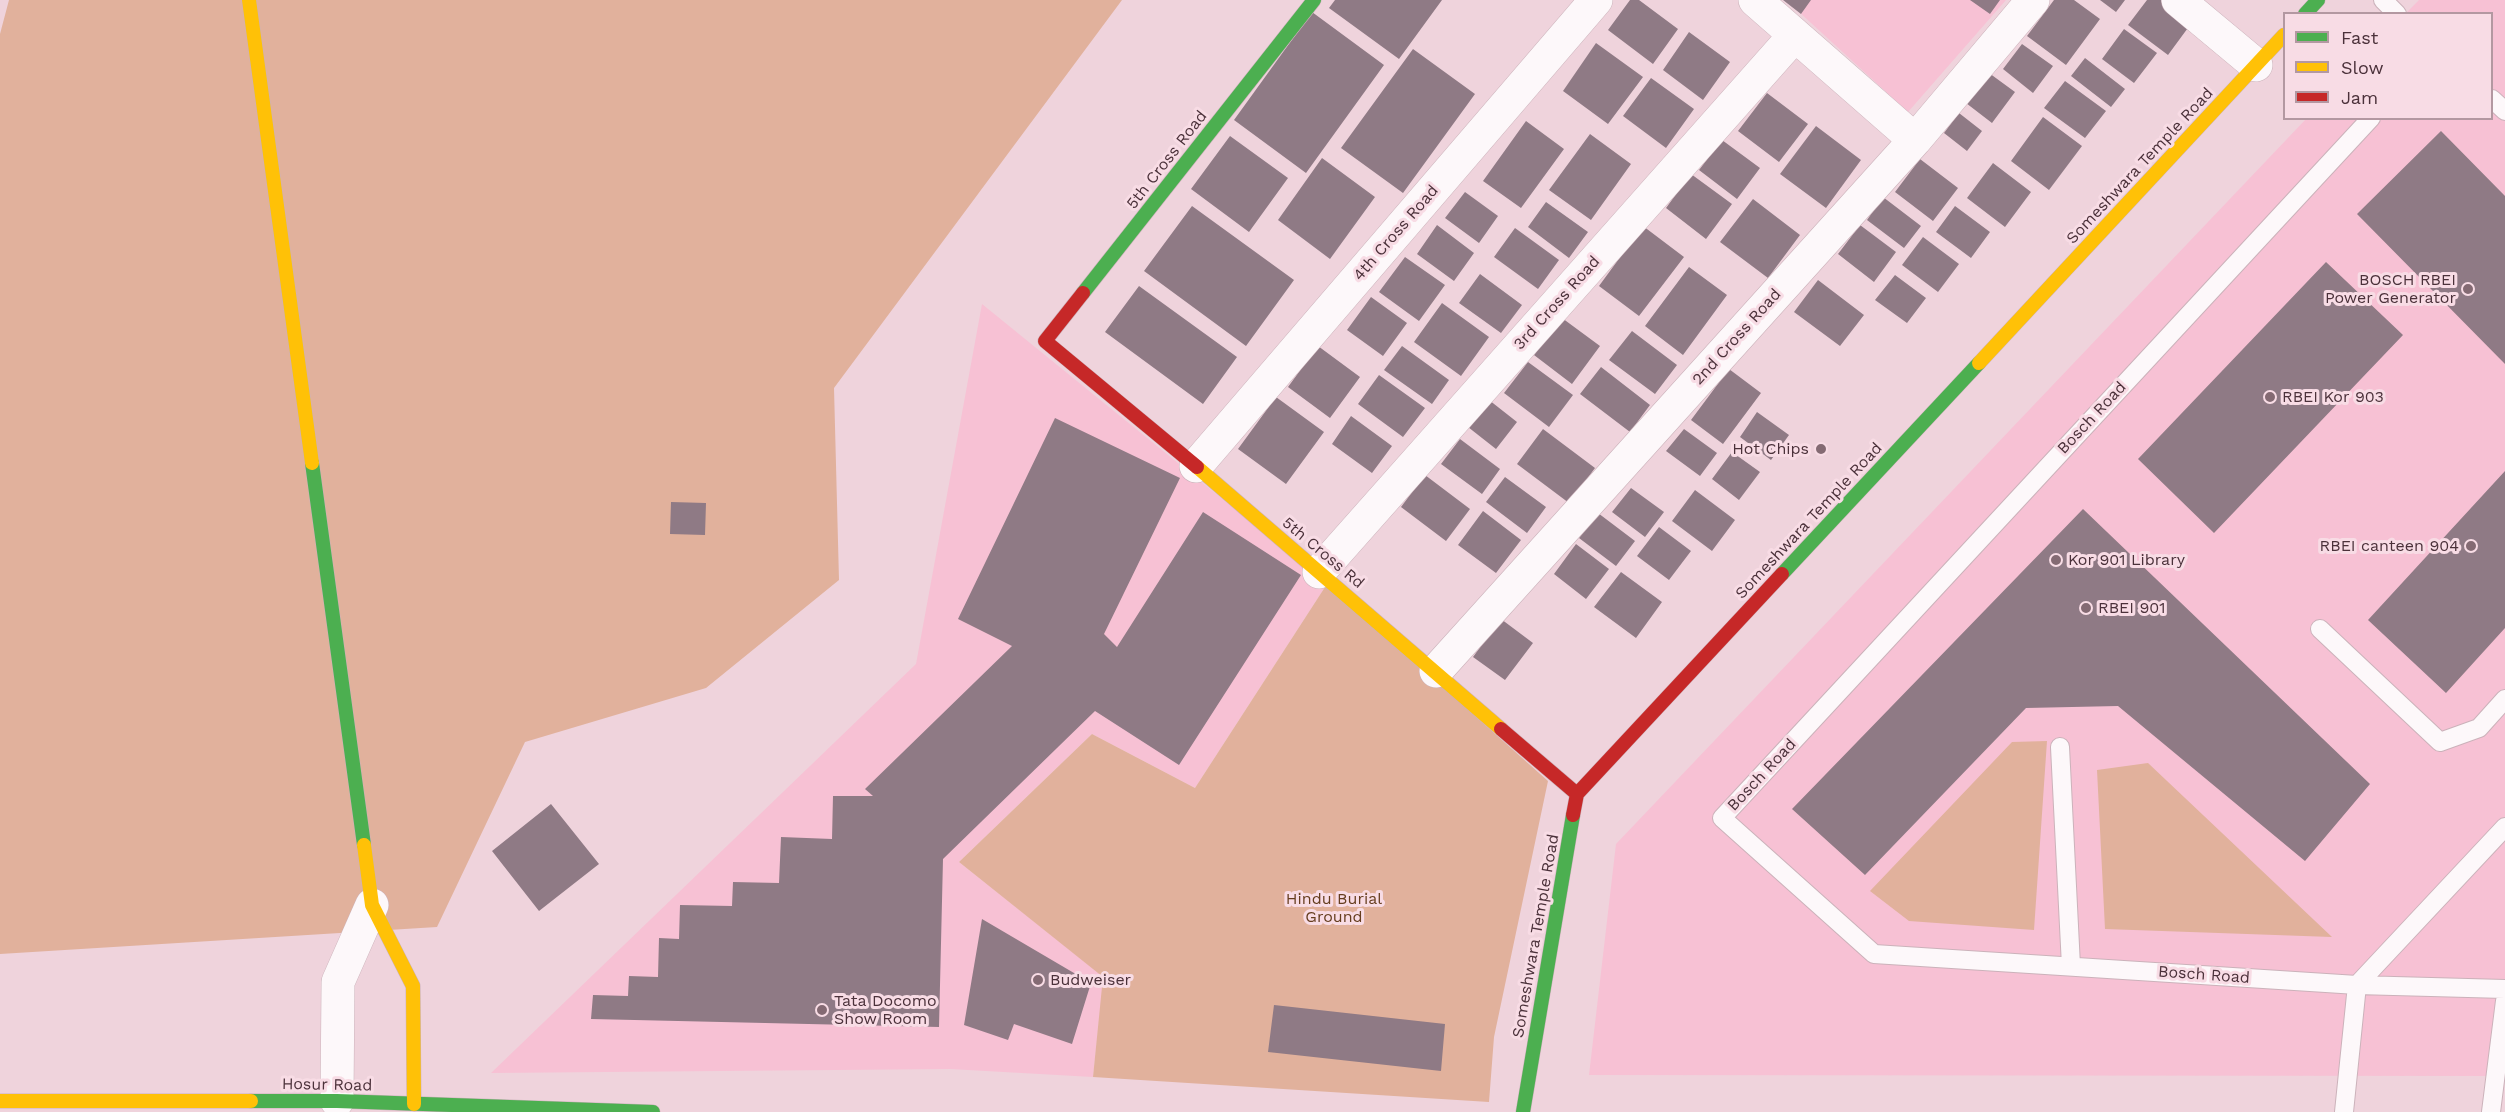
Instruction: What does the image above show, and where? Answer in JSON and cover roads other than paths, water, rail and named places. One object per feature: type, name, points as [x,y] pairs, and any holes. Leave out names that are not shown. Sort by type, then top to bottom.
[{"type":"street","points":[[249,0],[372,904],[413,986],[414,1104]]},
{"type":"street","name":"5th Cross Road","points":[[1045,341],[1314,0]]},
{"type":"street","name":"4th Cross Road","points":[[1196,466],[1596,0]]},
{"type":"street","points":[[1755,0],[1915,140]]},
{"type":"street","name":"2nd Cross Road","points":[[1436,671],[1915,140],[2033,0]]},
{"type":"street","points":[[2178,0],[2256,65]]},
{"type":"street","points":[[2307,12],[2318,0]]},
{"type":"street","name":"3rd Cross Road","points":[[1319,572],[1795,35]]},
{"type":"street","name":"Someshwara Temple Road","points":[[1523,1112],[1577,794],[2283,36]]},
{"type":"street","name":"5th Cross Rd","points":[[1045,341],[1196,466],[1577,794]]},
{"type":"street","points":[[337,1101],[338,982],[372,904]]},
{"type":"street","name":"Hosur Road","points":[[3,1105],[337,1101],[653,1112]]},
{"type":"lane","points":[[2383,0],[2395,12]]},
{"type":"lane","points":[[2493,100],[2505,111]]},
{"type":"lane","name":"Bosch Road","points":[[2368,120],[1722,818],[1874,954],[2357,985],[2505,989]]},
{"type":"lane","points":[[2320,629],[2440,742],[2479,728],[2505,699]]},
{"type":"lane","points":[[2060,747],[2071,966]]},
{"type":"lane","points":[[2344,1112],[2357,985],[2505,826]]},
{"type":"lane","points":[[2491,1112],[2505,1001]]},
{"type":"place","name":"BOSCH RBEI Power Generator","points":[[2468,289]]},
{"type":"place","name":"RBEI Kor 903","points":[[2270,397]]},
{"type":"place","name":"Hot Chips","points":[[1821,449]]},
{"type":"place","name":"RBEI canteen 904","points":[[2471,546]]},
{"type":"place","name":"Kor 901 Library","points":[[2056,560]]},
{"type":"place","name":"RBEI 901","points":[[2086,608]]},
{"type":"place","name":"Budweiser","points":[[1038,980]]},
{"type":"place","name":"Tata Docomo Show Room","points":[[822,1010]]},
{"type":"park label","name":"Hindu Burial Ground","points":[[1334,908]]}]
